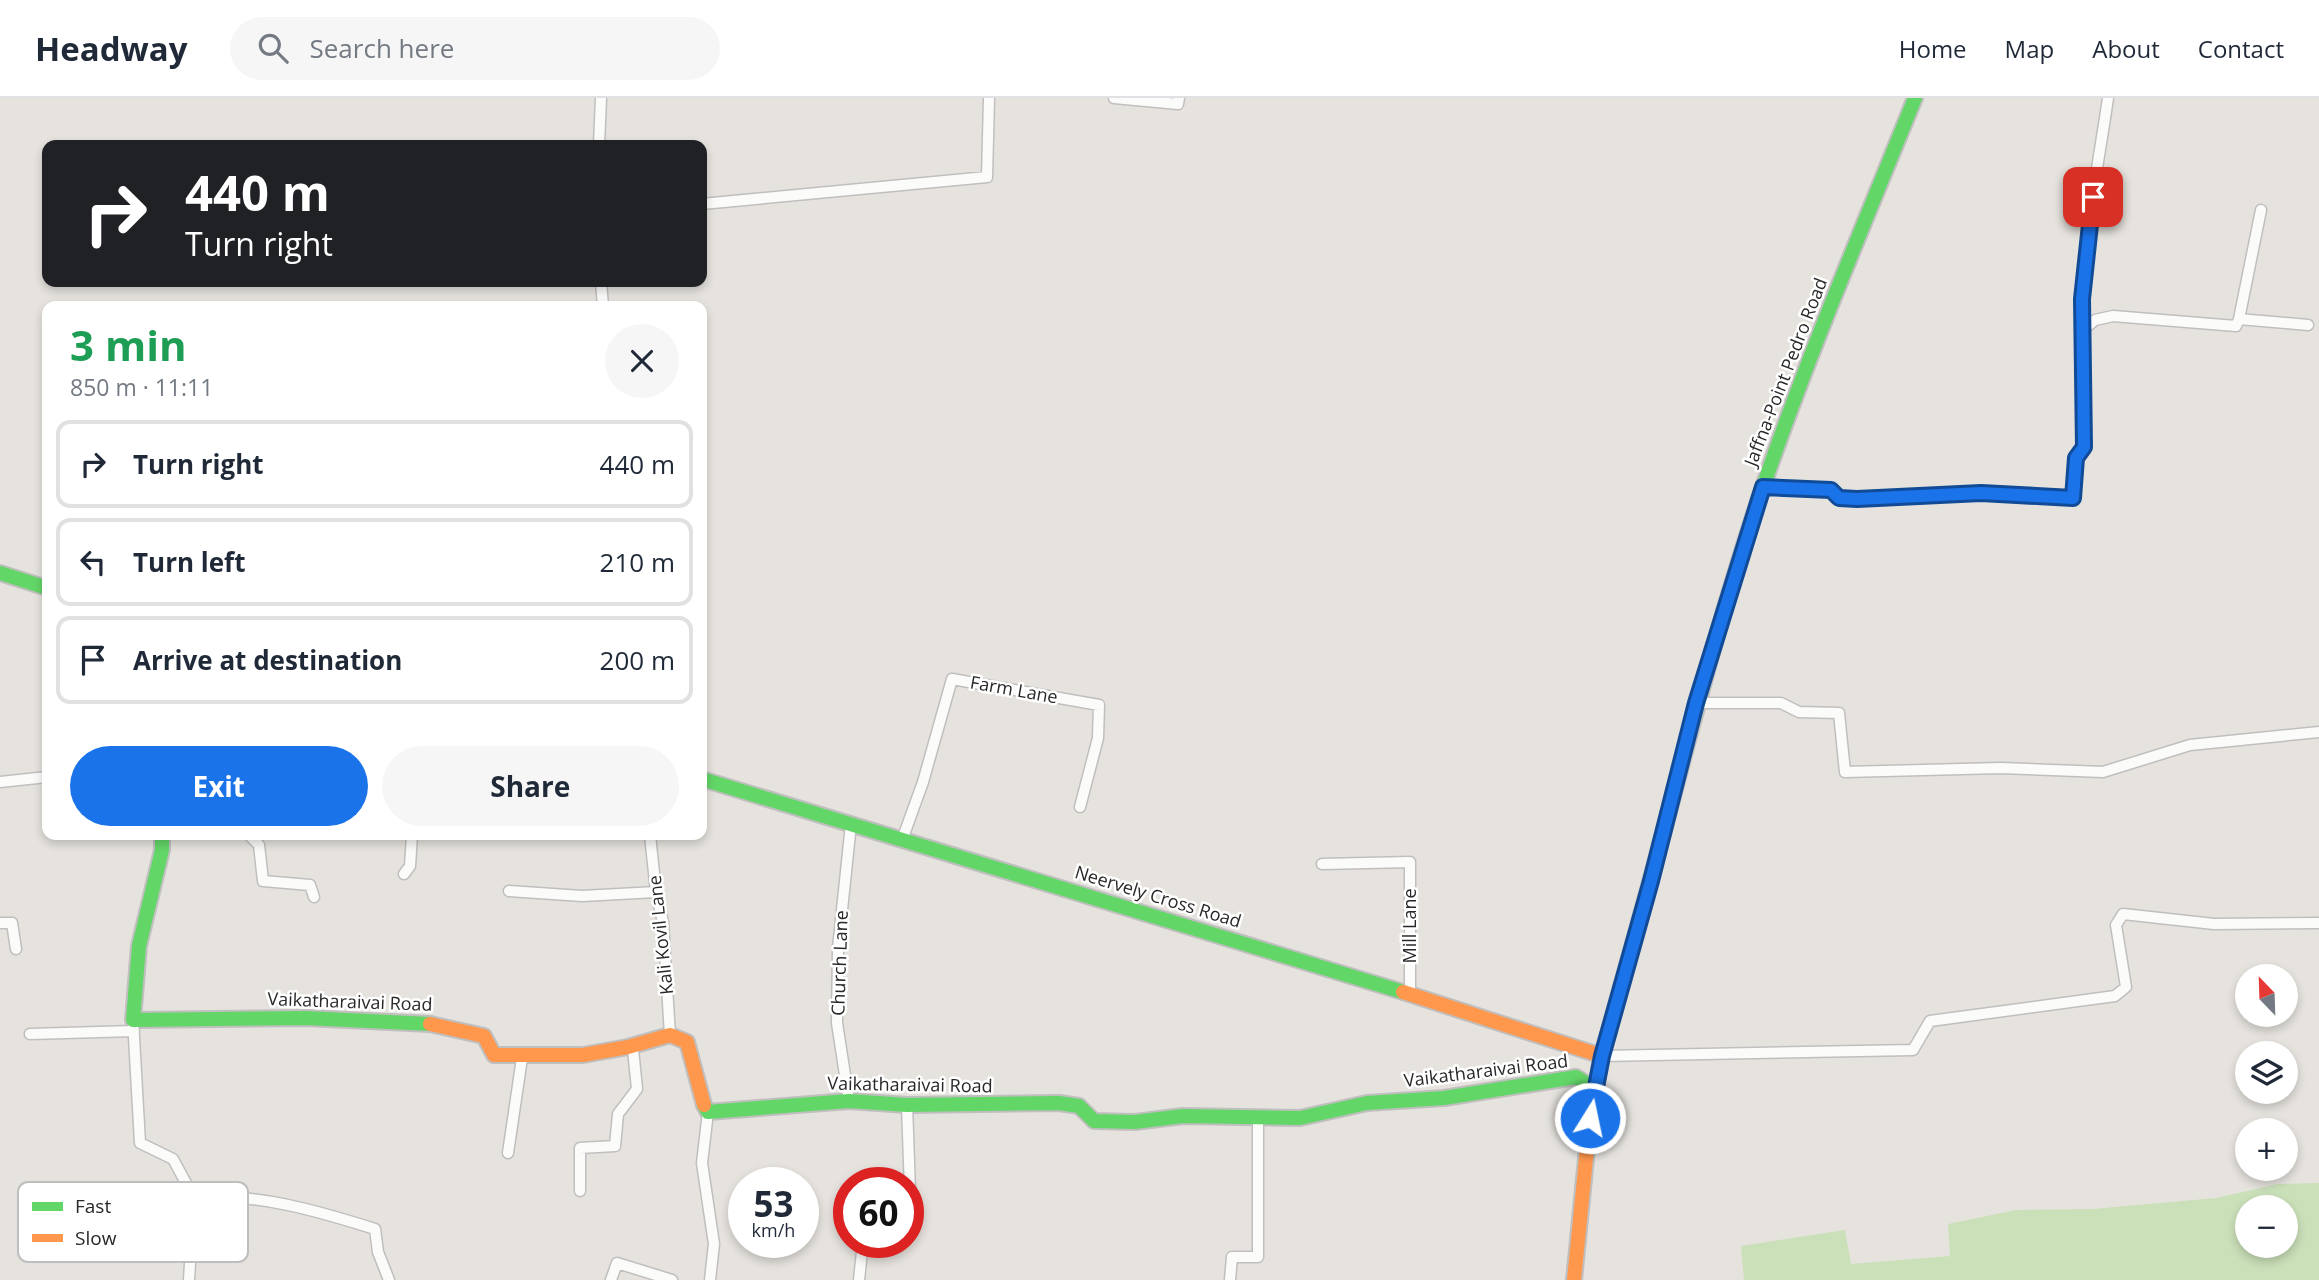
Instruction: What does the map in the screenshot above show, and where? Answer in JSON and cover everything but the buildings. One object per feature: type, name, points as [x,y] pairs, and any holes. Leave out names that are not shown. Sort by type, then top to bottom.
[{"type":"street","points":[[599,140],[601,98]]},
{"type":"street","points":[[707,204],[987,177],[989,98]]},
{"type":"street","points":[[1114,98],[1178,104],[1179,98]]},
{"type":"street","name":"Jaffna-Point Pedro Road","points":[[1574,1280],[1595,1089],[1696,703],[1763,487],[1831,305],[1915,98]]},
{"type":"street","points":[[1763,487],[1831,490],[1839,498],[1857,499],[1981,493],[2073,498],[2076,458],[2084,447],[2082,299],[2108,98]]},
{"type":"street","points":[[2083,330],[2095,320],[2113,316],[2236,326],[2261,210]]},
{"type":"street","points":[[2239,319],[2308,325]]},
{"type":"street","points":[[0,573],[42,586]]},
{"type":"street","name":"Farm Lane","points":[[902,840],[923,782],[951,679],[1099,705],[1098,738],[1080,807]]},
{"type":"street","points":[[1696,703],[1781,704],[1799,712],[1839,713],[1845,772],[2001,768],[2103,772],[2190,745],[2319,732]]},
{"type":"street","points":[[0,782],[42,778]]},
{"type":"street","name":"Neervely Cross Road","points":[[707,781],[1410,994],[1602,1056]]},
{"type":"street","name":"Church Lane","points":[[849,1101],[837,1024],[838,948],[851,824]]},
{"type":"street","points":[[162,840],[162,850],[139,946],[133,1025],[140,1143],[173,1159],[185,1182]]},
{"type":"street","points":[[254,840],[259,845],[263,881],[310,885],[314,897]]},
{"type":"street","points":[[404,874],[410,866],[412,840]]},
{"type":"street","name":"Kali Kovil Lane","points":[[651,840],[656,892],[663,922],[670,1035]]},
{"type":"street","name":"Mill Lane","points":[[1322,864],[1410,862],[1410,994]]},
{"type":"street","points":[[509,891],[582,896],[656,892]]},
{"type":"street","points":[[1602,1056],[1913,1050],[1930,1021],[2115,996],[2126,987],[2116,925],[2123,914],[2214,923],[2319,923]]},
{"type":"street","points":[[0,923],[12,923],[16,949]]},
{"type":"street","name":"Vaikatharaivai Road","points":[[133,1025],[264,1017],[405,1020],[453,1027],[484,1036],[494,1055],[522,1058],[633,1049],[670,1035]]},
{"type":"street","points":[[30,1034],[133,1025]]},
{"type":"street","points":[[670,1035],[687,1042],[695,1066],[699,1098],[708,1112],[702,1163],[714,1244],[710,1280]]},
{"type":"street","points":[[580,1191],[580,1148],[615,1146],[618,1114],[638,1089],[633,1049]]},
{"type":"street","points":[[508,1153],[522,1058]]},
{"type":"street","name":"Vaikatharaivai Road","points":[[708,1112],[849,1101],[907,1105],[1059,1103],[1079,1106],[1094,1121],[1135,1122],[1183,1116],[1300,1118],[1367,1103],[1444,1098],[1576,1077],[1595,1089]]},
{"type":"street","points":[[907,1105],[909,1167]]},
{"type":"street","points":[[1230,1280],[1232,1256],[1258,1256],[1258,1118]]},
{"type":"street","points":[[248,1199],[329,1215],[375,1228],[378,1252],[389,1280]]},
{"type":"street","points":[[859,1280],[861,1258]]},
{"type":"street","points":[[189,1280],[190,1262]]},
{"type":"street","points":[[611,1280],[617,1263],[672,1280]]},
{"type":"green space","points":[[2319,1183],[2319,1280],[1744,1280],[1741,1246],[1845,1230],[1851,1264],[1950,1256],[1948,1224],[2016,1210],[2093,1209],[2216,1198],[2278,1184]]},
{"type":"traffic: fast","points":[[1633,944],[1711,657],[1763,487],[1817,340],[1915,98]]},
{"type":"traffic: fast","points":[[0,573],[42,586]]},
{"type":"traffic: fast","points":[[707,781],[1403,992]]},
{"type":"traffic: fast","points":[[162,840],[162,850],[139,946],[133,1020],[306,1018],[430,1024]]},
{"type":"traffic: fast","points":[[704,1105],[708,1112],[849,1101],[907,1105],[1059,1103],[1079,1106],[1094,1121],[1135,1122],[1183,1116],[1300,1118],[1367,1103],[1444,1098],[1576,1077],[1595,1089]]},
{"type":"traffic: slow","points":[[1574,1280],[1590,1118],[1602,1056],[1633,944]]},
{"type":"traffic: slow","points":[[1403,992],[1602,1056]]},
{"type":"traffic: slow","points":[[430,1024],[484,1036],[494,1055],[583,1055],[628,1047],[670,1035],[687,1042],[704,1105]]},
{"type":"route","points":[[1590,1118],[1602,1056],[1651,881],[1696,703],[1763,487],[1831,490],[1839,498],[1857,499],[1981,493],[2073,498],[2076,458],[2084,447],[2082,299],[2093,197]]}]
